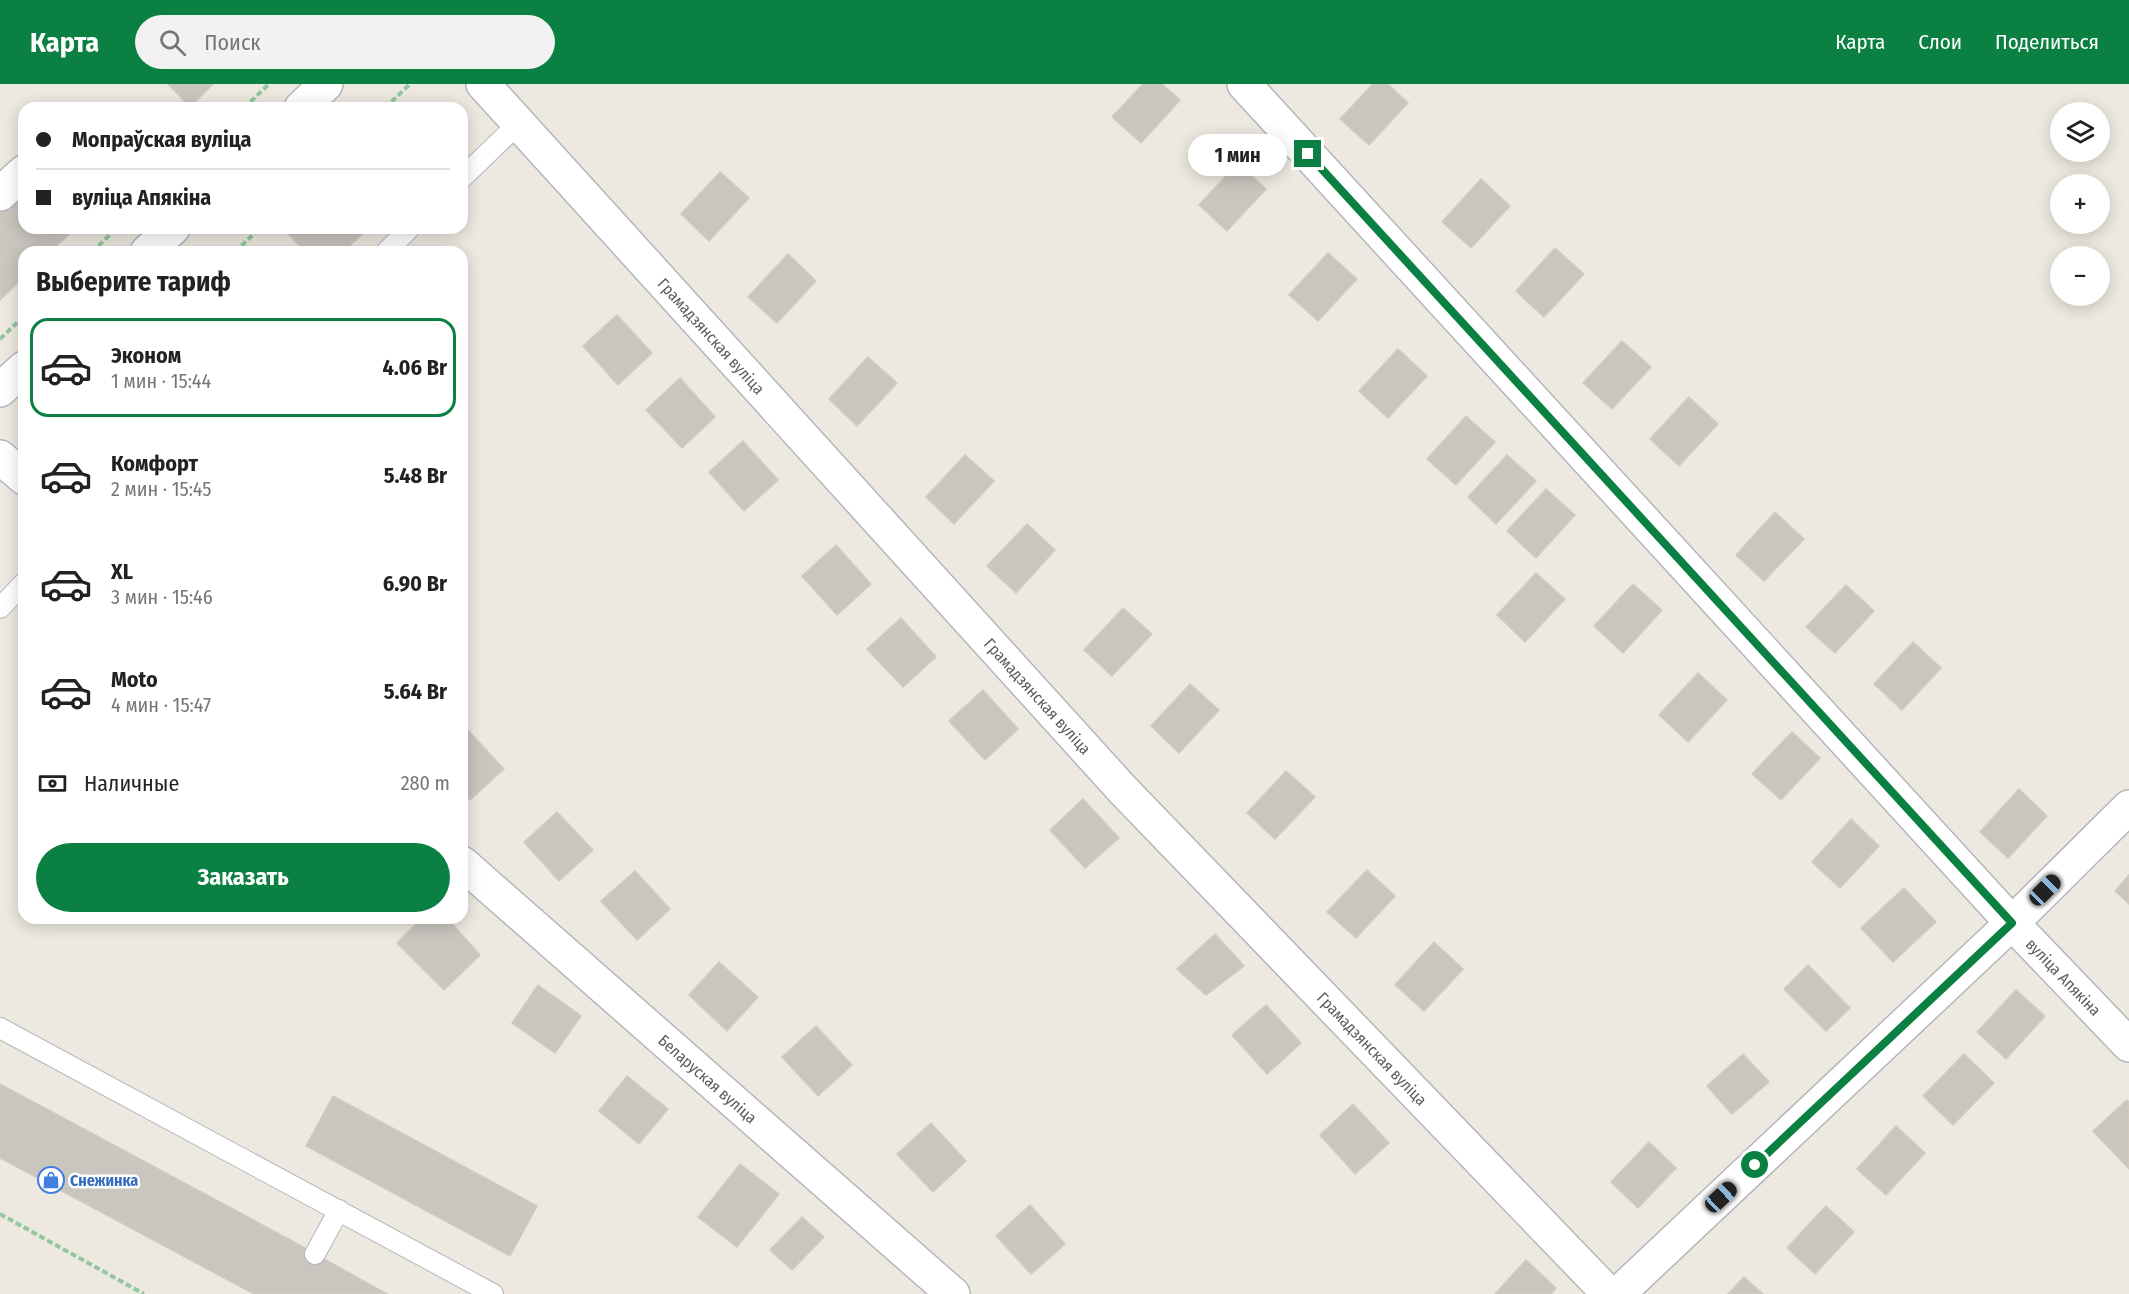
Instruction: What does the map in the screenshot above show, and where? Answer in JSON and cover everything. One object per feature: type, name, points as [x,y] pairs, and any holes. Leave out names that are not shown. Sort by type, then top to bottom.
[{"type":"street","points":[[307,102],[326,84]]},
{"type":"street","name":"Грамадзянская вуліца","points":[[483,84],[1122,789],[1609,1294]]},
{"type":"street","name":"вуліца Апякіна","points":[[1244,84],[2012,923],[2129,1045]]},
{"type":"street","points":[[0,194],[18,178]]},
{"type":"street","points":[[154,246],[166,234]]},
{"type":"street","points":[[0,390],[18,374]]},
{"type":"street","points":[[0,457],[18,473]]},
{"type":"street","points":[[1618,1294],[2012,923],[2129,807]]},
{"type":"street","name":"Беларуская вуліца","points":[[468,868],[952,1294]]},
{"type":"lane","points":[[468,172],[519,123]]},
{"type":"lane","points":[[392,246],[404,234]]},
{"type":"lane","points":[[0,608],[18,589]]},
{"type":"lane","points":[[0,1028],[493,1294]]},
{"type":"lane","points":[[315,1254],[339,1210]]},
{"type":"path","points":[[250,102],[269,84]]},
{"type":"path","points":[[391,102],[410,84]]},
{"type":"path","points":[[98,246],[111,234]]},
{"type":"path","points":[[240,246],[254,234]]},
{"type":"path","points":[[0,339],[18,322]]},
{"type":"path","points":[[0,1214],[144,1294]]},
{"type":"building","points":[[168,84],[213,84],[195,102],[185,102]]},
{"type":"building","points":[[1143,84],[1162,84],[1180,100],[1141,143],[1112,117]]},
{"type":"building","points":[[1373,84],[1388,84],[1408,103],[1369,145],[1340,119]]},
{"type":"building","points":[[1238,163],[1266,189],[1227,231],[1199,205]]},
{"type":"building","points":[[720,172],[749,198],[709,241],[681,214]]},
{"type":"building","points":[[1481,179],[1510,206],[1471,248],[1442,222]]},
{"type":"building","points":[[18,195],[18,234],[70,234],[56,246],[18,246],[18,283],[0,300],[0,212]]},
{"type":"building","points":[[288,234],[362,234],[350,246],[300,246]]},
{"type":"building","points":[[1555,248],[1584,274],[1544,317],[1516,291]]},
{"type":"building","points":[[1328,253],[1357,279],[1318,321],[1289,295]]},
{"type":"building","points":[[788,254],[816,281],[777,323],[748,297]]},
{"type":"building","points":[[617,315],[652,353],[618,385],[583,346]]},
{"type":"building","points":[[1622,341],[1651,367],[1612,409],[1583,383]]},
{"type":"building","points":[[1398,349],[1427,376],[1388,418],[1359,391]]},
{"type":"building","points":[[868,357],[897,383],[857,426],[829,399]]},
{"type":"building","points":[[680,378],[715,417],[682,448],[646,410]]},
{"type":"building","points":[[1689,397],[1718,424],[1679,466],[1650,439]]},
{"type":"building","points":[[1466,416],[1495,442],[1456,485],[1427,459]]},
{"type":"building","points":[[743,441],[778,480],[744,511],[709,472]]},
{"type":"building","points":[[965,455],[994,481],[954,524],[926,497]]},
{"type":"building","points":[[1507,455],[1536,481],[1496,524],[1468,497]]},
{"type":"building","points":[[1546,489],[1575,515],[1536,558],[1507,531]]},
{"type":"building","points":[[1775,512],[1804,539],[1764,581],[1736,555]]},
{"type":"building","points":[[1027,524],[1055,550],[1016,593],[987,566]]},
{"type":"building","points":[[836,545],[871,584],[837,615],[802,576]]},
{"type":"building","points":[[1536,573],[1565,599],[1525,642],[1497,615]]},
{"type":"building","points":[[1633,584],[1662,610],[1623,653],[1594,626]]},
{"type":"building","points":[[1846,585],[1874,611],[1835,653],[1806,627]]},
{"type":"building","points":[[1123,608],[1152,634],[1112,676],[1084,650]]},
{"type":"building","points":[[901,618],[936,657],[903,687],[867,649]]},
{"type":"building","points":[[1913,642],[1941,668],[1902,710],[1874,684]]},
{"type":"building","points":[[1698,673],[1727,700],[1688,742],[1659,715]]},
{"type":"building","points":[[1190,684],[1219,710],[1179,753],[1151,726]]},
{"type":"building","points":[[983,690],[1018,729],[985,760],[949,721]]},
{"type":"building","points":[[468,730],[504,769],[470,800],[468,798]]},
{"type":"building","points":[[1792,732],[1820,758],[1781,800],[1752,774]]},
{"type":"building","points":[[1286,771],[1315,797],[1275,839],[1247,813]]},
{"type":"building","points":[[2019,789],[2047,816],[2008,858],[1980,832]]},
{"type":"building","points":[[1083,799],[1119,838],[1085,868],[1050,830]]},
{"type":"building","points":[[557,812],[593,850],[559,881],[524,842]]},
{"type":"building","points":[[1851,819],[1879,846],[1840,888],[1812,862]]},
{"type":"building","points":[[1367,870],[1395,896],[1356,938],[1327,912]]},
{"type":"building","points":[[635,871],[670,909],[637,940],[601,901]]},
{"type":"building","points":[[2129,875],[2129,904],[2115,891]]},
{"type":"building","points":[[1904,888],[1936,922],[1893,962],[1861,928]]},
{"type":"building","points":[[416,924],[452,924],[480,955],[444,990],[397,943]]},
{"type":"building","points":[[1215,934],[1244,966],[1206,995],[1177,969]]},
{"type":"building","points":[[1434,942],[1463,969],[1424,1011],[1395,985]]},
{"type":"building","points":[[719,962],[758,997],[727,1031],[689,995]]},
{"type":"building","points":[[1808,965],[1850,1008],[1826,1031],[1784,989]]},
{"type":"building","points":[[538,985],[581,1016],[555,1053],[512,1023]]},
{"type":"building","points":[[2016,990],[2045,1016],[2006,1059],[1977,1032]]},
{"type":"building","points":[[1266,1005],[1301,1043],[1267,1074],[1232,1035]]},
{"type":"building","points":[[816,1026],[852,1065],[818,1096],[782,1057]]},
{"type":"building","points":[[1743,1054],[1769,1082],[1732,1114],[1707,1086]]},
{"type":"building","points":[[1964,1054],[1994,1083],[1953,1125],[1923,1096]]},
{"type":"building","points":[[627,1076],[668,1109],[639,1144],[599,1111]]},
{"type":"building","points":[[0,1084],[285,1237],[254,1294],[0,1158]]},
{"type":"building","points":[[333,1096],[537,1206],[510,1256],[306,1146]]},
{"type":"building","points":[[2127,1100],[2129,1102],[2129,1169],[2093,1131]]},
{"type":"building","points":[[1353,1104],[1389,1143],[1355,1174],[1320,1135]]},
{"type":"building","points":[[931,1123],[966,1161],[933,1192],[897,1154]]},
{"type":"building","points":[[1896,1126],[1925,1153],[1886,1195],[1857,1169]]},
{"type":"building","points":[[1649,1142],[1676,1168],[1638,1208],[1611,1182]]},
{"type":"building","points":[[740,1164],[779,1194],[737,1247],[698,1217]]},
{"type":"building","points":[[1030,1205],[1065,1244],[1031,1274],[996,1236]]},
{"type":"building","points":[[1826,1206],[1854,1232],[1815,1274],[1787,1248]]},
{"type":"building","points":[[802,1217],[824,1237],[792,1270],[770,1250]]},
{"type":"building","points":[[285,1237],[387,1294],[254,1294]]},
{"type":"building","points":[[1526,1260],[1556,1288],[1551,1294],[1495,1294]]},
{"type":"building","points":[[1744,1277],[1763,1294],[1728,1294]]},
{"type":"place","name":"Снежинка","points":[[51,1180]]},
{"type":"route","points":[[1308,154],[2012,923],[1755,1165]]}]
